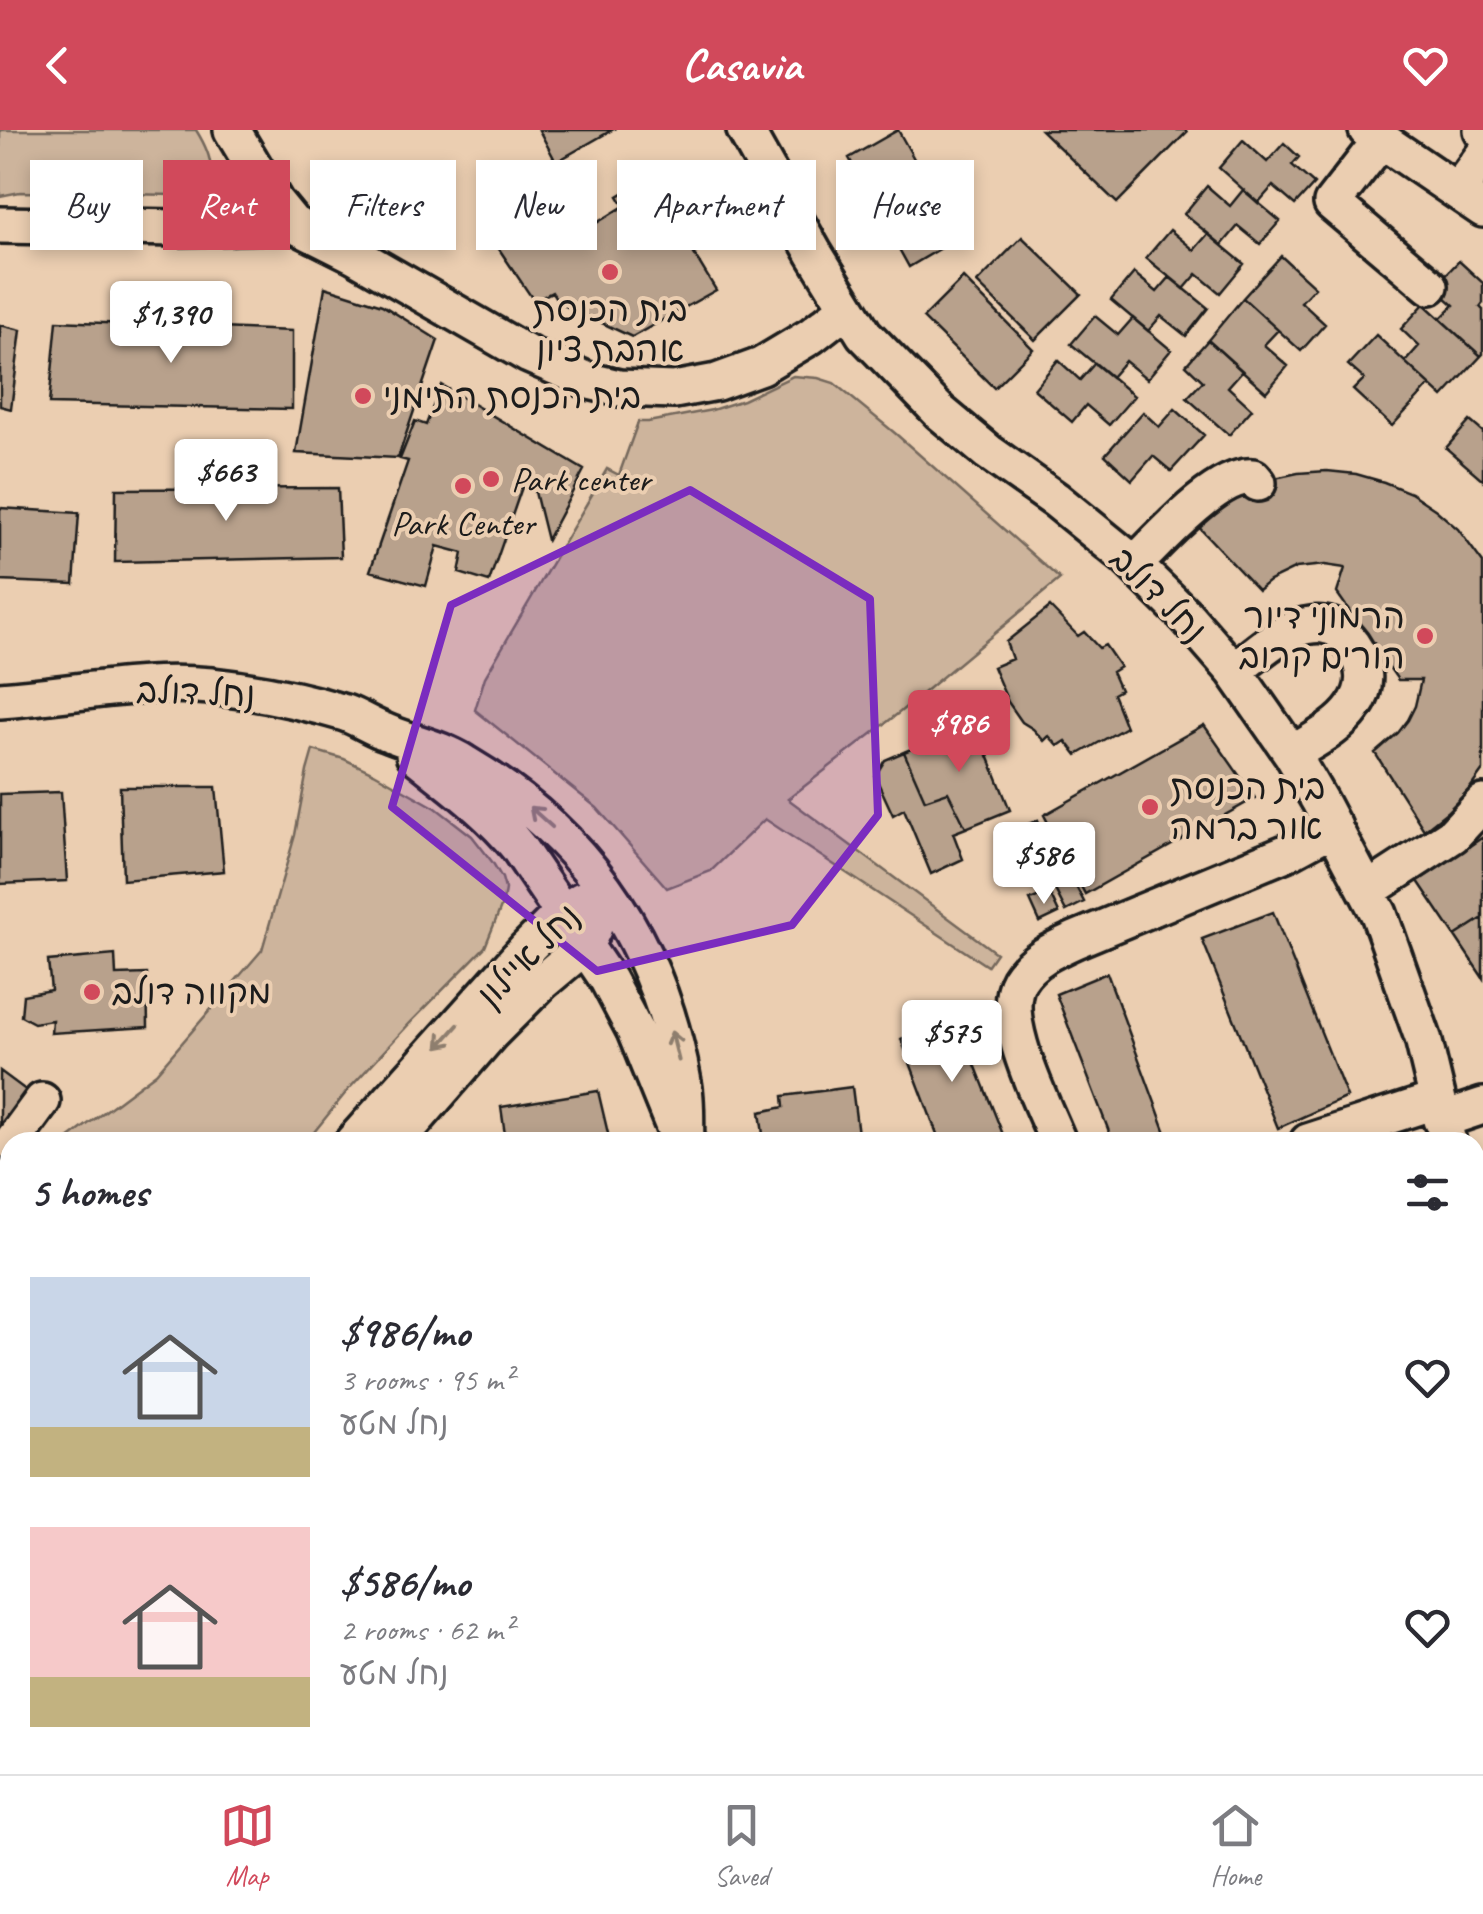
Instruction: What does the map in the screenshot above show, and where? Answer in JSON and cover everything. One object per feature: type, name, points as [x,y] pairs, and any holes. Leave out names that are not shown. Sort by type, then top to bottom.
[{"type":"street","name":"נחל דולב","points":[[745,130],[864,334],[940,412],[1134,564],[1234,670],[1292,754],[1379,914],[1423,1038],[1442,1121]]},
{"type":"street","points":[[1430,286],[1332,203],[1374,135],[1470,200],[1483,156]]},
{"type":"street","points":[[240,144],[275,202],[294,224],[355,254],[529,356],[589,381],[619,388],[674,390],[717,382],[760,366],[811,336],[846,308]]},
{"type":"street","points":[[290,224],[294,224]]},
{"type":"street","points":[[0,226],[163,227]]},
{"type":"street","points":[[1134,564],[1197,504],[1226,483],[1243,476],[1253,477],[1258,483]]},
{"type":"street","points":[[1234,670],[1296,628],[1311,626],[1326,625],[1342,632],[1362,659],[1363,691],[1352,710],[1330,730],[1292,754]]},
{"type":"street","name":"נחל דולב","points":[[0,700],[146,686],[208,686],[271,695],[349,714],[461,761],[527,804],[566,842],[606,890],[643,949],[660,990],[684,1085],[683,1132]]},
{"type":"street","name":"נחל דולב","points":[[386,732],[503,829],[608,980],[679,1132]]},
{"type":"street","points":[[1367,890],[1453,835],[1483,803]]},
{"type":"street","points":[[1054,1132],[1020,1046],[1012,1008],[1020,976],[1045,954],[1288,852],[1334,827]]},
{"type":"street","name":"נחל איילון","points":[[362,1132],[562,913],[606,890]]},
{"type":"street","name":"נחל איילון","points":[[416,1132],[490,1034],[585,946],[598,920],[606,890]]},
{"type":"street","points":[[20,1132],[42,1101]]},
{"type":"street","points":[[1372,1132],[1442,1121],[1483,1106]]},
{"type":"highlighted area","points":[[690,490],[870,599],[878,815],[792,925],[597,971],[392,807],[451,605]]},
{"type":"shaded area","points":[[0,130],[196,130],[209,160],[163,160],[163,195],[143,194],[143,160],[30,160],[30,192],[0,196]]},
{"type":"shaded area","points":[[793,376],[834,383],[1060,579],[788,799],[996,953],[987,966],[765,819],[711,871],[667,888],[597,808],[475,710],[485,677],[607,469],[619,475],[638,422],[712,410]]},
{"type":"shaded area","points":[[313,750],[344,759],[436,808],[472,836],[493,863],[505,889],[485,947],[348,1090],[314,1132],[77,1132],[156,1073],[262,950],[295,835]]},
{"type":"building","points":[[539,130],[612,130],[560,160],[555,160]]},
{"type":"building","points":[[898,130],[915,160],[850,160]]},
{"type":"building","points":[[1041,130],[1185,130],[1187,132],[1117,203]]},
{"type":"building","points":[[1243,140],[1267,162],[1284,143],[1299,157],[1292,165],[1314,184],[1295,205],[1273,186],[1258,203],[1219,168]]},
{"type":"building","points":[[1207,186],[1230,206],[1243,190],[1280,221],[1260,244],[1238,226],[1222,245],[1184,214]]},
{"type":"building","name":"בית הכנסת אהבת ציון","points":[[617,210],[617,250],[701,250],[694,254],[716,290],[632,337],[559,303],[552,292],[534,301],[500,250],[597,250],[597,223]]},
{"type":"building","points":[[1170,230],[1194,250],[1208,234],[1244,264],[1220,293],[1197,274],[1184,289],[1146,258]]},
{"type":"building","points":[[1022,237],[1081,294],[1035,340],[977,283]]},
{"type":"building","points":[[900,250],[938,250],[909,267]]},
{"type":"building","points":[[1281,256],[1315,287],[1301,302],[1325,324],[1301,351],[1243,298]]},
{"type":"building","points":[[1459,261],[1483,283],[1481,356],[1440,319],[1454,305],[1434,287]]},
{"type":"building","points":[[1134,273],[1157,292],[1170,277],[1208,308],[1186,336],[1161,316],[1148,331],[1111,300]]},
{"type":"building","points":[[963,278],[1033,349],[994,388],[923,318]]},
{"type":"building","name":"בית הכנסת התימני","points":[[325,287],[382,305],[438,340],[398,458],[296,453]]},
{"type":"building","points":[[1243,298],[1278,330],[1264,345],[1288,366],[1266,392],[1208,340]]},
{"type":"building","points":[[1424,304],[1481,356],[1443,397],[1405,362],[1419,346],[1401,329]]},
{"type":"building","points":[[1095,316],[1118,335],[1133,318],[1171,350],[1147,379],[1125,361],[1111,377],[1071,344]]},
{"type":"building","points":[[57,321],[292,331],[292,409],[49,404]]},
{"type":"building","points":[[0,325],[21,330],[11,409],[0,406]]},
{"type":"building","points":[[1376,335],[1430,385],[1392,426],[1353,390],[1364,379],[1348,365]]},
{"type":"building","points":[[1208,340],[1242,371],[1228,387],[1252,409],[1229,435],[1187,398],[1203,381],[1186,365]]},
{"type":"building","points":[[1058,360],[1080,380],[1095,363],[1134,396],[1109,425],[1086,405],[1072,422],[1034,389]]},
{"type":"building","name":"Park center","points":[[441,385],[584,470],[547,540],[535,492],[522,487],[489,582],[459,573],[463,553],[437,546],[426,586],[370,571],[408,461],[400,459],[415,421],[426,425]]},
{"type":"building","points":[[1175,409],[1204,435],[1171,471],[1153,456],[1132,480],[1105,455],[1143,412],[1159,427]]},
{"type":"building","points":[[1470,421],[1483,432],[1483,480],[1446,448]]},
{"type":"building","name":"הרמוני דיור הורים קרוב","points":[[1327,471],[1356,474],[1411,493],[1458,529],[1483,563],[1483,770],[1468,791],[1424,830],[1375,753],[1408,720],[1421,680],[1398,680],[1337,593],[1345,568],[1296,568],[1258,590],[1194,522],[1270,479]]},
{"type":"building","points":[[338,488],[341,557],[115,562],[116,489]]},
{"type":"building","points":[[0,508],[79,513],[74,584],[0,581]]},
{"type":"building","points":[[1050,607],[1078,636],[1084,632],[1099,648],[1105,645],[1120,667],[1112,672],[1120,690],[1113,694],[1126,727],[1077,755],[1066,741],[1058,746],[1049,736],[1044,741],[1022,722],[1008,702],[993,667],[1012,659],[1006,642]]},
{"type":"building","name":"בית הכנסת אור ברמה","points":[[1204,725],[1255,798],[1085,894],[1044,815]]},
{"type":"building","points":[[960,728],[981,738],[1010,810],[966,828],[948,792],[925,800],[904,752]]},
{"type":"building","points":[[904,752],[925,800],[948,792],[966,828],[953,833],[963,859],[931,874],[904,809],[893,815],[875,776],[885,760]]},
{"type":"building","points":[[120,787],[216,787],[224,871],[123,880]]},
{"type":"building","points":[[61,792],[67,881],[0,884],[0,794]]},
{"type":"building","points":[[1038,820],[1055,863],[1023,877],[1005,834]]},
{"type":"building","points":[[1483,837],[1483,918],[1455,936],[1418,881]]},
{"type":"building","points":[[1066,867],[1084,902],[1066,911],[1048,876]]},
{"type":"building","points":[[1049,892],[1059,913],[1040,922],[1030,900]]},
{"type":"building","points":[[1273,912],[1347,1097],[1278,1128],[1202,939]]},
{"type":"building","points":[[1483,918],[1483,978],[1455,936]]},
{"type":"building","name":"מקווה דולב","points":[[115,955],[116,975],[147,974],[148,1027],[51,1033],[52,1020],[34,1023],[21,1016],[23,995],[51,990],[48,961]]},
{"type":"building","points":[[1107,973],[1166,1132],[1109,1132],[1056,994]]},
{"type":"building","points":[[956,1017],[1002,1132],[936,1132],[901,1039]]},
{"type":"building","points":[[0,1071],[27,1091],[0,1127]]},
{"type":"building","points":[[852,1087],[858,1132],[763,1132],[760,1112],[784,1107],[783,1096]]},
{"type":"building","points":[[598,1091],[608,1132],[505,1132],[501,1107]]},
{"type":"place","name":"בית הכנסת אהבת ציון","points":[[610,272]]},
{"type":"place","name":"בית הכנסת התימני","points":[[363,396]]},
{"type":"place","name":"Park center","points":[[491,479]]},
{"type":"place","name":"Park Center","points":[[463,486]]},
{"type":"place","name":"הרמוני דיור הורים קרוב","points":[[1425,636]]},
{"type":"place","name":"בית הכנסת אור ברמה","points":[[1150,807]]},
{"type":"place","name":"מקווה דולב","points":[[92,992]]}]
